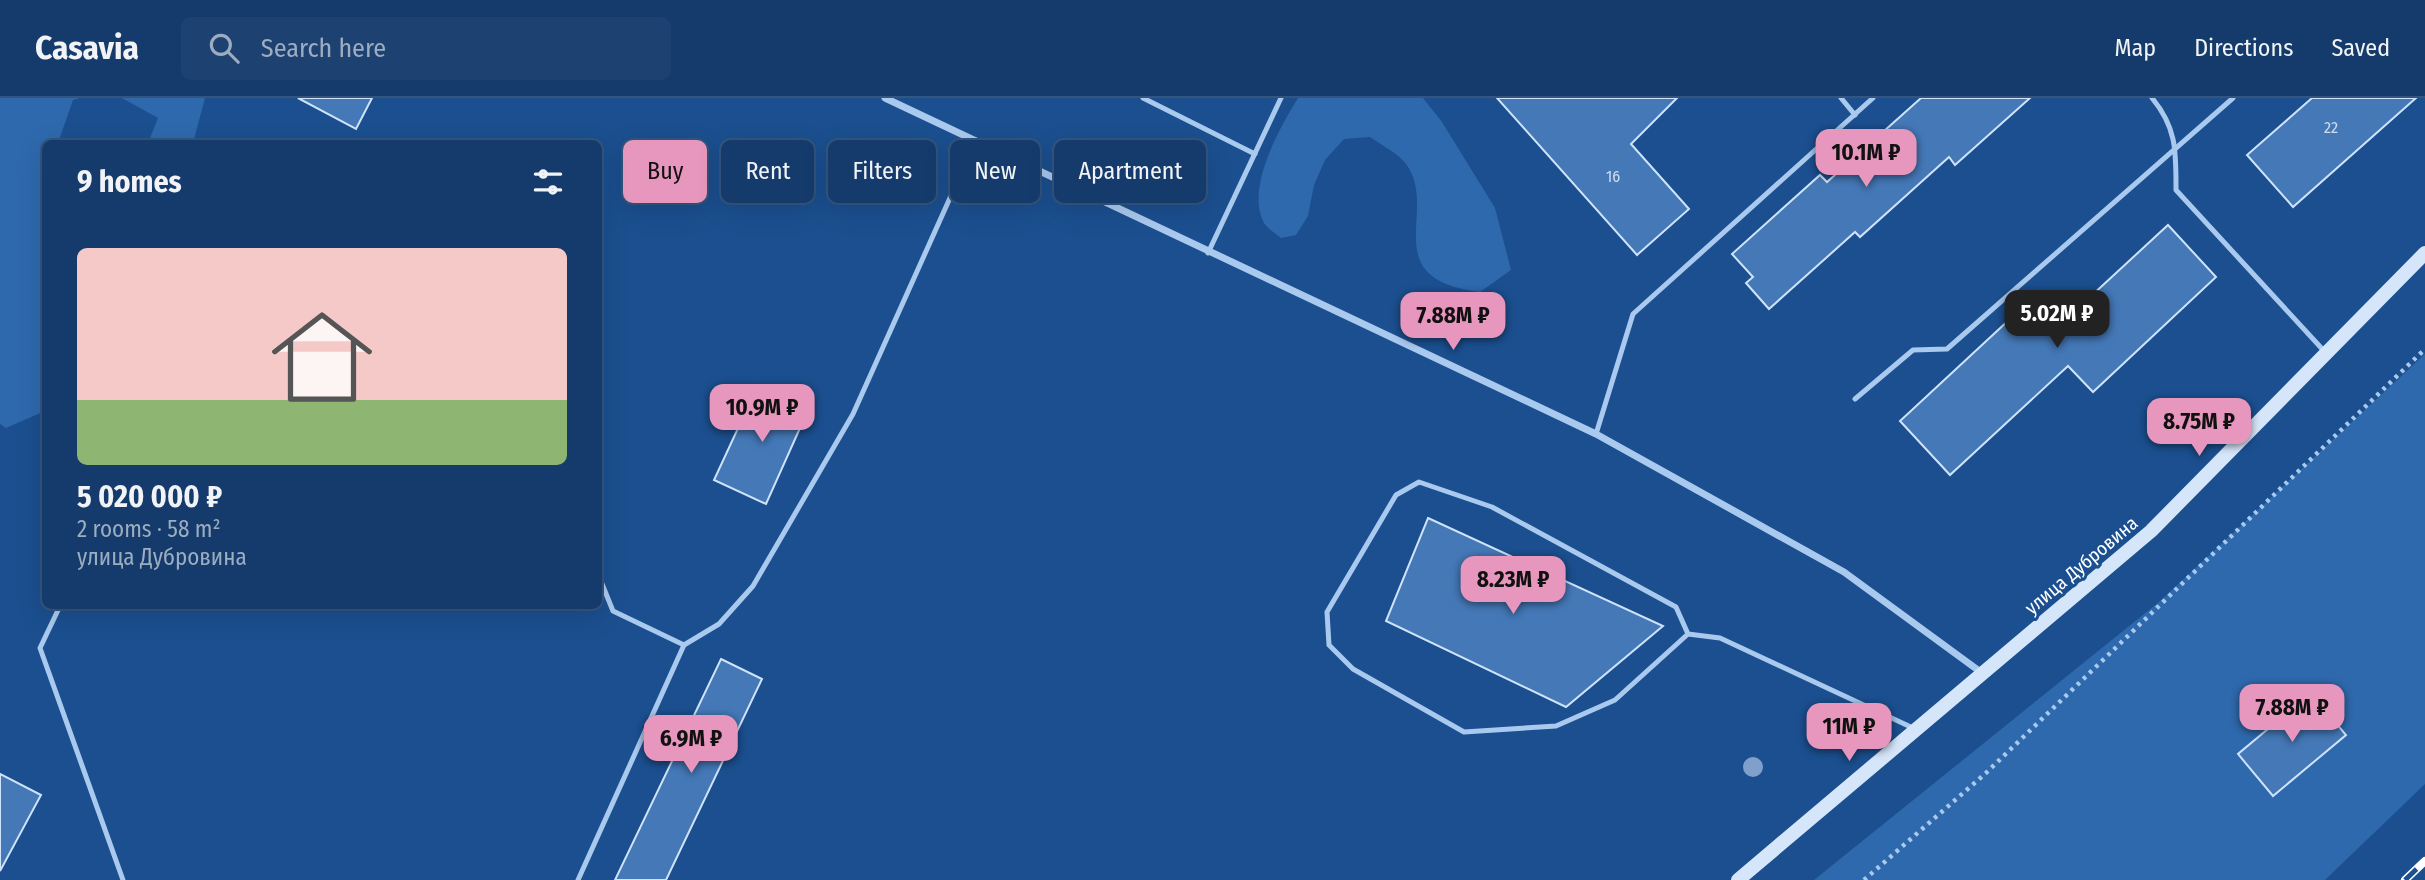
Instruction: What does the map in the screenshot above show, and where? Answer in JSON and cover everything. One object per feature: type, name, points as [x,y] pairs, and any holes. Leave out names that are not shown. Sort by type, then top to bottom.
[{"type":"main road","name":"улица Дубровина","points":[[1738,880],[2151,531],[2425,253]]},
{"type":"street","points":[[885,98],[976,140]]},
{"type":"street","points":[[1040,171],[1596,435],[1844,572],[1982,673]]},
{"type":"lane","points":[[1143,98],[1255,154]]},
{"type":"lane","points":[[1208,253],[1281,98]]},
{"type":"lane","points":[[1841,98],[1855,115]]},
{"type":"lane","points":[[1596,435],[1633,314],[1873,98]]},
{"type":"lane","points":[[2152,98],[2169,118],[2176,151],[2176,190],[2326,354]]},
{"type":"lane","points":[[1854,399],[1913,350],[1947,349],[2176,151],[2233,98]]},
{"type":"lane","points":[[578,880],[684,645],[719,624],[753,586],[853,414],[950,198]]},
{"type":"lane","points":[[1688,634],[1676,607],[1492,507],[1419,482],[1396,495],[1327,612],[1329,645],[1353,669],[1464,732],[1556,726],[1591,711],[1615,700],[1688,634],[1720,638],[1915,730]]},
{"type":"lane","points":[[602,584],[613,611],[684,645]]},
{"type":"lane","points":[[59,609],[40,648],[122,880]]},
{"type":"path","points":[[1864,880],[1986,773],[2425,349]]},
{"type":"shaded area","points":[[0,98],[80,98],[73,100],[59,140],[42,140],[42,412],[6,428],[0,424]]},
{"type":"shaded area","points":[[122,98],[205,98],[194,140],[149,140],[158,118]]},
{"type":"shaded area","points":[[1298,98],[1423,98],[1442,122],[1495,208],[1511,270],[1480,292],[1448,285],[1428,273],[1419,258],[1416,240],[1415,182],[1403,160],[1370,137],[1344,139],[1325,160],[1314,185],[1308,216],[1296,235],[1281,238],[1272,231],[1264,223],[1259,209],[1262,176],[1274,141]]},
{"type":"shaded area","points":[[2425,354],[2425,784],[2325,880],[1814,880],[2159,602]]},
{"type":"building","points":[[298,98],[372,98],[356,129]]},
{"type":"building","points":[[1497,98],[1677,98],[1631,144],[1689,209],[1637,255]]},
{"type":"building","points":[[1921,98],[2030,98],[1955,165],[1949,157],[1860,237],[1855,232],[1769,309],[1746,283],[1753,277],[1732,254],[1820,175],[1827,182]]},
{"type":"building","points":[[2312,98],[2416,98],[2293,207],[2247,155]]},
{"type":"building","points":[[2168,225],[2216,277],[2093,392],[2068,366],[1950,475],[1900,421],[2024,306],[2050,334]]},
{"type":"building","points":[[758,385],[809,408],[766,504],[714,480]]},
{"type":"building","points":[[1428,518],[1663,626],[1566,707],[1386,621]]},
{"type":"building","points":[[721,659],[762,679],[666,880],[615,880]]},
{"type":"building","points":[[2311,693],[2346,735],[2273,796],[2238,754]]},
{"type":"building","points":[[0,774],[41,795],[0,871]]},
{"type":"railway","points":[[2405,880],[2425,861]]}]
